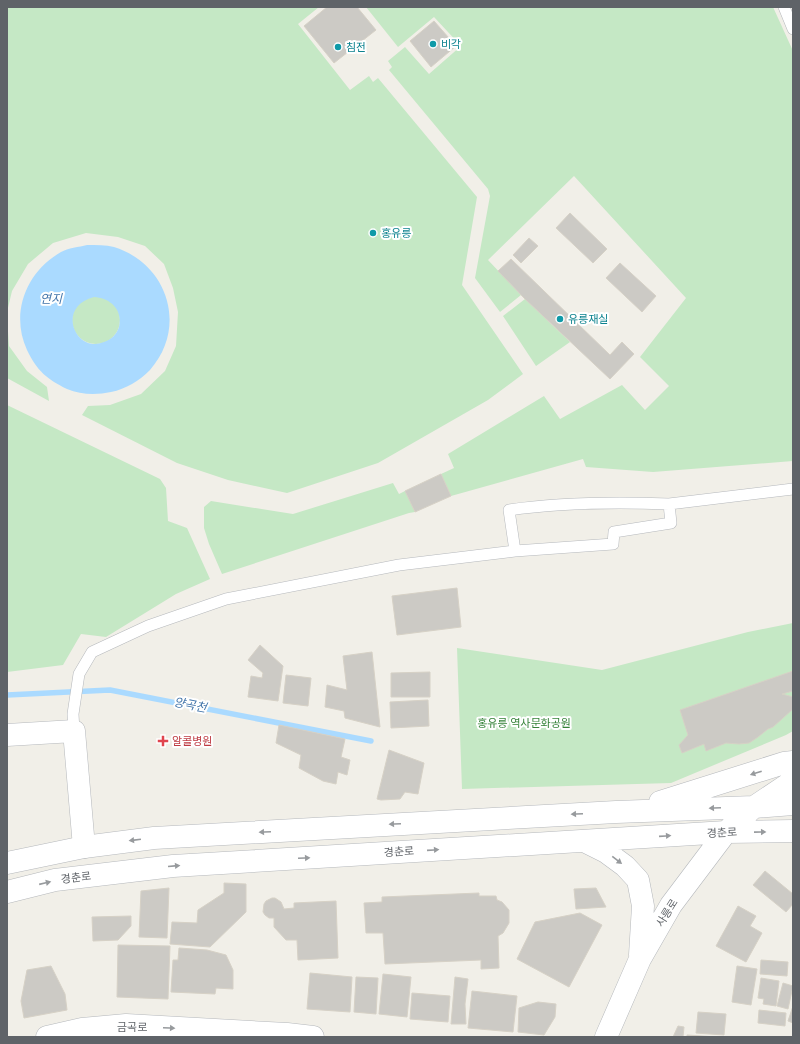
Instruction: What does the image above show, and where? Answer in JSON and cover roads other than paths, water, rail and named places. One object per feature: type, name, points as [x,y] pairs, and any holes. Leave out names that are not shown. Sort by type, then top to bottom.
[{"type":"street","points":[[7,735],[73,723],[84,847]]},
{"type":"street","points":[[616,812],[655,804],[793,762]]},
{"type":"street","name":"사릉로","points":[[606,1037],[640,959],[671,905],[726,832],[754,807],[793,781]]},
{"type":"street","points":[[7,863],[84,847],[154,838],[616,812],[754,807],[793,804]]},
{"type":"street","name":"경춘로","points":[[7,892],[55,880],[173,866],[726,832],[793,831]]},
{"type":"street","points":[[584,841],[606,852],[625,866],[638,880],[643,906],[640,959]]},
{"type":"street","name":"금곡로","points":[[48,1037],[82,1033],[126,1025],[287,1034],[313,1037]]},
{"type":"lane","points":[[784,7],[793,29]]},
{"type":"lane","points":[[515,551],[509,510],[544,505],[612,502],[669,504],[793,489]]},
{"type":"lane","points":[[73,723],[79,674],[92,652],[148,626],[226,599],[399,565],[515,551],[613,544],[614,532],[671,523],[669,504]]},
{"type":"water","name":"연지","points":[[87,245],[114,247],[133,255],[148,267],[159,282],[166,299],[170,317],[168,335],[162,353],[150,370],[127,387],[117,391],[95,394],[67,389],[43,374],[27,350],[22,336],[20,322],[24,295],[30,282],[39,271],[49,260],[61,252]],"holes":[[[94,297],[110,302],[114,306],[117,310],[120,321],[118,330],[109,340],[94,344],[85,341],[78,336],[74,328],[73,319],[75,310],[82,302]]]},
{"type":"waterway","name":"양곡천","points":[[7,695],[110,690],[371,741]]},
{"type":"place","name":"비각","points":[[433,44]]},
{"type":"place","name":"침전","points":[[338,47]]},
{"type":"place","name":"홍유릉","points":[[373,233]]},
{"type":"place","name":"유릉재실","points":[[560,319]]},
{"type":"place","name":"알콜병원","points":[[163,741]]},
{"type":"park label","name":"홍유릉 역사문화공원","points":[[524,723]]}]
